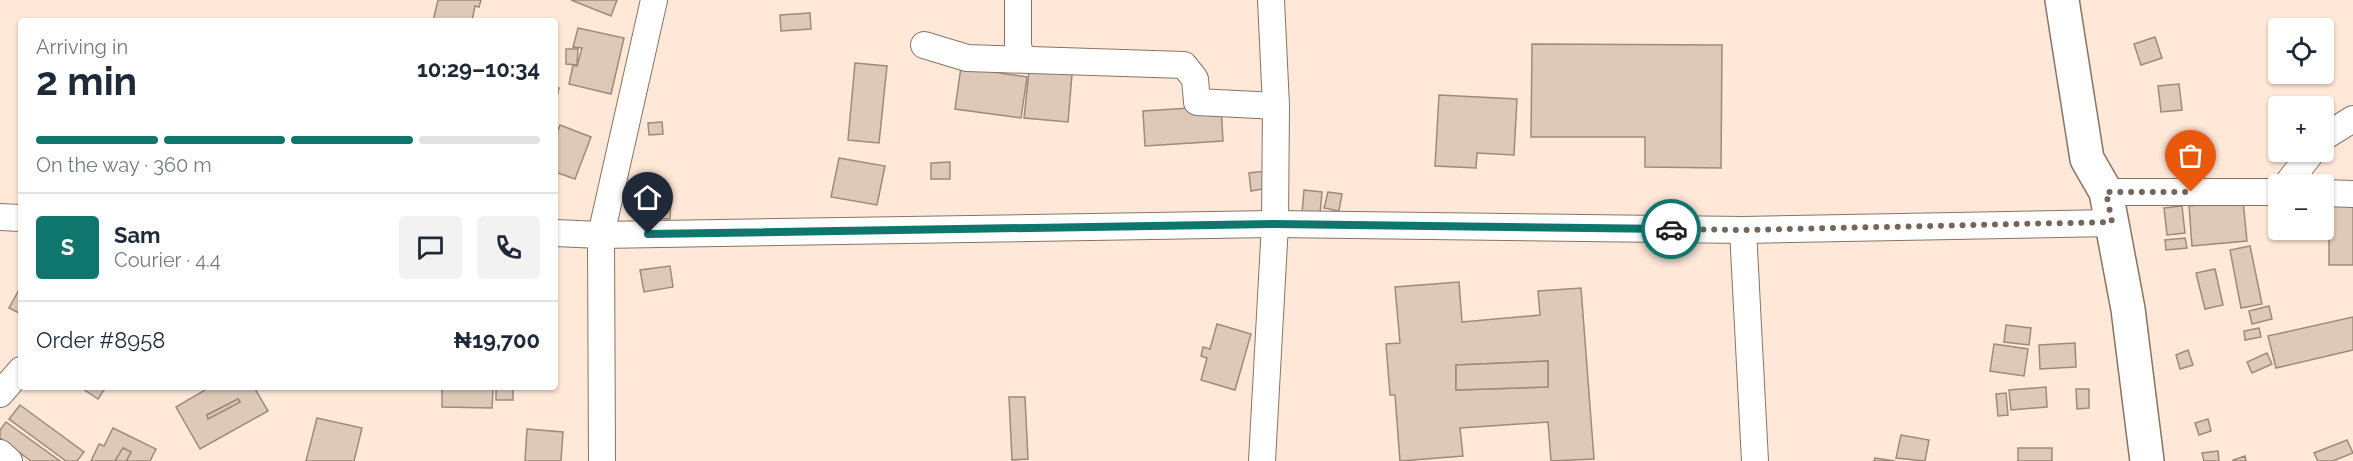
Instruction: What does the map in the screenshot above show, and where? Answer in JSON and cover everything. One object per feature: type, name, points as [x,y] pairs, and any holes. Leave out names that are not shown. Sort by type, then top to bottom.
[{"type":"main road","points":[[2062,0],[2087,159],[2109,207],[2128,309],[2147,461]]},
{"type":"street","points":[[602,461],[601,235],[654,0]]},
{"type":"street","points":[[1018,0],[1018,45],[1021,59]]},
{"type":"street","points":[[1262,461],[1275,224],[1276,106],[1271,0]]},
{"type":"street","points":[[924,45],[967,58],[1184,65],[1195,79],[1197,102],[1276,106]]},
{"type":"street","points":[[2334,131],[2353,119]]},
{"type":"street","points":[[2295,174],[2304,162]]},
{"type":"street","points":[[558,234],[1275,224],[1743,230],[2109,207],[2268,193]]},
{"type":"street","points":[[2334,193],[2353,194]]},
{"type":"street","points":[[0,217],[18,218]]},
{"type":"street","points":[[1743,230],[1755,461]]},
{"type":"street","points":[[0,394],[18,373]]},
{"type":"street","points":[[0,453],[9,461]]},
{"type":"building","points":[[438,0],[481,0],[479,7],[475,6],[473,18],[434,18]]},
{"type":"building","points":[[571,0],[617,0],[611,16]]},
{"type":"building","points":[[810,13],[811,29],[781,31],[780,15]]},
{"type":"building","points":[[578,28],[624,38],[611,94],[569,84],[573,65],[577,66],[582,48],[573,47]]},
{"type":"building","points":[[2155,37],[2162,58],[2141,65],[2134,44]]},
{"type":"building","points":[[1532,44],[1722,45],[1721,168],[1645,167],[1645,137],[1531,137]]},
{"type":"building","points":[[566,49],[578,49],[577,65],[566,64]]},
{"type":"building","points":[[855,63],[887,66],[879,143],[848,140]]},
{"type":"building","points":[[961,67],[1027,77],[1021,118],[955,109]]},
{"type":"building","points":[[1029,71],[1072,74],[1068,122],[1024,118]]},
{"type":"building","points":[[2179,84],[2182,110],[2161,112],[2158,86]]},
{"type":"building","points":[[1439,95],[1517,99],[1514,155],[1477,153],[1476,168],[1435,166]]},
{"type":"building","points":[[1221,106],[1223,141],[1145,146],[1143,111]]},
{"type":"building","points":[[662,122],[663,134],[649,135],[648,123]]},
{"type":"building","points":[[560,125],[591,137],[575,179],[558,173]]},
{"type":"building","points":[[839,158],[885,166],[877,205],[831,197]]},
{"type":"building","points":[[950,162],[950,179],[931,179],[931,163]]},
{"type":"building","points":[[1265,171],[1268,188],[1251,191],[1249,173]]},
{"type":"building","points":[[1304,190],[1322,192],[1320,214],[1302,213]]},
{"type":"building","points":[[1328,192],[1342,194],[1339,211],[1324,208]]},
{"type":"building","points":[[652,198],[671,199],[670,219],[651,218]]},
{"type":"building","points":[[2243,201],[2247,241],[2192,246],[2189,206]]},
{"type":"building","points":[[2353,203],[2353,265],[2329,265],[2329,240],[2334,240],[2334,204]]},
{"type":"building","points":[[2182,206],[2185,233],[2167,235],[2164,208]]},
{"type":"building","points":[[2185,238],[2187,248],[2166,250],[2165,240]]},
{"type":"building","points":[[2250,246],[2262,304],[2241,308],[2230,250]]},
{"type":"building","points":[[670,266],[673,287],[644,292],[640,270]]},
{"type":"building","points":[[2215,269],[2223,305],[2205,309],[2196,273]]},
{"type":"building","points":[[1459,282],[1462,322],[1540,315],[1538,291],[1581,288],[1594,459],[1551,461],[1548,422],[1460,428],[1463,456],[1400,461],[1395,395],[1390,395],[1386,344],[1400,343],[1395,287]],"holes":[[[1548,361],[1548,387],[1456,390],[1456,365]]]},
{"type":"building","points":[[18,292],[18,312],[9,308]]},
{"type":"building","points":[[2269,306],[2272,319],[2252,324],[2249,311]]},
{"type":"building","points":[[2353,317],[2353,350],[2276,368],[2268,336]]},
{"type":"building","points":[[1217,324],[1251,334],[1235,390],[1201,380],[1207,358],[1201,356],[1203,347],[1210,349]]},
{"type":"building","points":[[2006,325],[2031,328],[2029,345],[2004,342]]},
{"type":"building","points":[[2259,328],[2261,337],[2245,340],[2244,331]]},
{"type":"building","points":[[2075,343],[2076,367],[2040,369],[2039,345]]},
{"type":"building","points":[[1994,344],[2028,349],[2024,376],[1990,371]]},
{"type":"building","points":[[2188,350],[2193,365],[2180,369],[2176,355]]},
{"type":"building","points":[[2267,353],[2272,364],[2252,373],[2247,362]]},
{"type":"building","points":[[1548,361],[1548,387],[1456,390],[1456,365]]},
{"type":"building","points":[[2046,387],[2047,407],[2011,410],[2009,390]]},
{"type":"building","points":[[2076,389],[2089,389],[2089,408],[2077,409]]},
{"type":"building","points":[[84,390],[104,390],[98,399]]},
{"type":"building","points":[[205,390],[256,390],[268,411],[200,449],[176,407]],"holes":[[[238,399],[240,402],[208,419],[207,415]]]},
{"type":"building","points":[[442,390],[493,390],[492,408],[442,407]]},
{"type":"building","points":[[496,390],[513,390],[513,400],[496,400]]},
{"type":"building","points":[[2006,393],[2008,415],[1998,416],[1996,394]]},
{"type":"building","points":[[1009,397],[1025,397],[1028,459],[1012,460]]},
{"type":"building","points":[[238,399],[240,402],[208,419],[207,415]]},
{"type":"building","points":[[20,405],[84,452],[77,461],[66,461],[9,419]]},
{"type":"building","points":[[317,418],[362,428],[354,461],[306,461]]},
{"type":"building","points":[[2208,419],[2211,431],[2199,435],[2195,423]]},
{"type":"building","points":[[6,422],[60,461],[31,461],[0,438],[0,430]]},
{"type":"building","points":[[113,428],[156,449],[150,461],[126,461],[131,452],[123,448],[115,461],[91,461],[99,444],[104,446]]},
{"type":"building","points":[[527,429],[563,432],[561,461],[525,461]]},
{"type":"building","points":[[1901,435],[1929,440],[1925,461],[1896,458]]},
{"type":"building","points":[[2347,440],[2353,453],[2333,461],[2318,461],[2314,453]]},
{"type":"building","points":[[123,448],[131,452],[126,461],[115,461]]},
{"type":"building","points":[[2018,448],[2052,448],[2052,461],[2018,461]]},
{"type":"building","points":[[2218,451],[2219,461],[2204,461],[2202,453]]},
{"type":"building","points":[[2245,456],[2246,461],[2233,461],[2233,460]]},
{"type":"building","points":[[1875,458],[1895,461],[1874,461]]},
{"type":"way so far","points":[[1671,229],[1743,230],[2112,222],[2106,192],[2191,192]]},
{"type":"route","points":[[648,234],[1275,224],[1671,229]]}]
